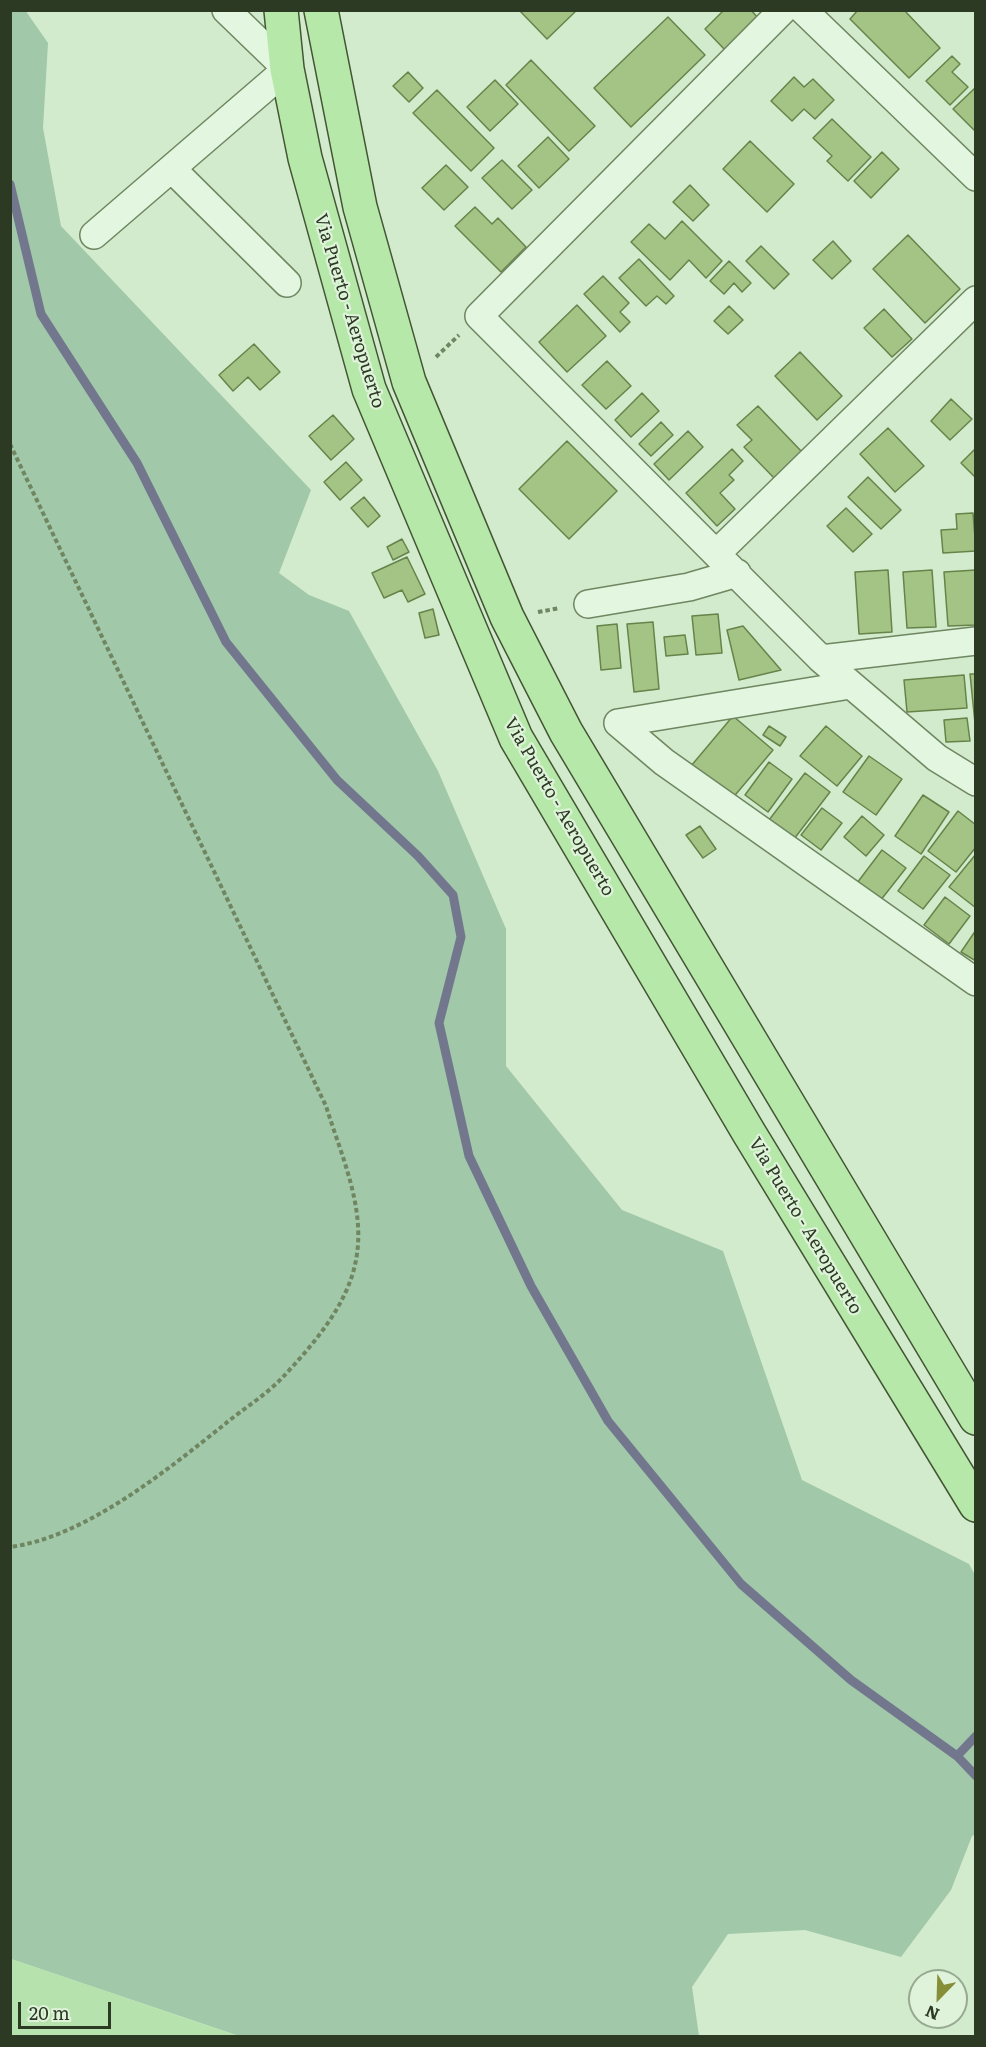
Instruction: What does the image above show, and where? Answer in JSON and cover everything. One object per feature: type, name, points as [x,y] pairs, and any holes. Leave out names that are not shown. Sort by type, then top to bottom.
[{"type":"main road","name":"Via Puerto - Aeropuerto","points":[[281,10],[287,69],[305,158],[369,389],[516,738],[749,1133],[975,1505]]},
{"type":"main road","name":"Via Puerto - Aeropuerto","points":[[321,10],[360,207],[409,382],[507,617],[572,742],[975,1418]]},
{"type":"street","points":[[94,235],[287,69],[226,10]]},
{"type":"street","points":[[783,10],[479,316],[821,659],[938,758],[975,782]]},
{"type":"street","points":[[803,10],[975,177]]},
{"type":"street","points":[[172,170],[286,283]]},
{"type":"street","points":[[717,553],[975,300]]},
{"type":"street","points":[[588,604],[689,586],[737,573]]},
{"type":"street","points":[[821,659],[975,641]]},
{"type":"street","points":[[850,685],[618,723],[664,762],[975,982]]},
{"type":"path","points":[[409,382],[479,316]]},
{"type":"path","points":[[10,444],[326,1106],[351,1185],[358,1224],[356,1261],[341,1302],[317,1336],[280,1380],[153,1480],[68,1528],[29,1545],[10,1547]]},
{"type":"path","points":[[507,617],[588,604]]},
{"type":"shaded area","points":[[25,10],[48,43],[43,128],[61,226],[311,490],[279,573],[309,595],[349,611],[438,771],[506,929],[506,1066],[622,1210],[723,1251],[802,1480],[969,1564],[975,1575],[976,1834],[972,1836],[951,1890],[901,1957],[805,1930],[728,1934],[692,1987],[699,2036],[239,2036],[11,1959],[10,11]]},
{"type":"sand","points":[[11,1959],[238,2036],[11,2036]]},
{"type":"building","points":[[519,10],[577,10],[547,39]]},
{"type":"building","points":[[724,10],[751,10],[758,18],[725,50],[705,29]]},
{"type":"building","points":[[858,10],[904,10],[940,48],[909,78],[850,19]]},
{"type":"building","points":[[668,17],[705,55],[631,127],[594,88]]},
{"type":"building","points":[[952,56],[960,64],[952,72],[968,87],[950,105],[926,81]]},
{"type":"building","points":[[531,60],[595,126],[569,151],[506,85]]},
{"type":"building","points":[[408,72],[423,88],[409,102],[393,86]]},
{"type":"building","points":[[794,77],[804,87],[813,79],[834,100],[815,119],[804,109],[792,121],[771,101]]},
{"type":"building","points":[[495,80],[518,104],[490,131],[467,107]]},
{"type":"building","points":[[976,87],[976,129],[974,130],[953,109]]},
{"type":"building","points":[[437,90],[494,148],[471,171],[413,113]]},
{"type":"building","points":[[832,119],[871,157],[848,181],[827,161],[832,156],[813,138]]},
{"type":"building","points":[[548,137],[569,159],[539,188],[518,166]]},
{"type":"building","points":[[750,141],[794,184],[767,212],[723,169]]},
{"type":"building","points":[[882,152],[899,169],[871,198],[854,181]]},
{"type":"building","points":[[502,160],[532,190],[512,209],[482,178]]},
{"type":"building","points":[[446,165],[468,187],[444,210],[422,188]]},
{"type":"building","points":[[690,185],[709,205],[693,221],[673,202]]},
{"type":"building","points":[[475,207],[492,224],[498,218],[526,247],[501,272],[455,226]]},
{"type":"building","points":[[682,221],[722,261],[706,278],[689,260],[670,280],[631,242],[649,224],[665,239]]},
{"type":"building","points":[[908,235],[960,289],[925,323],[873,269]]},
{"type":"building","points":[[833,241],[851,261],[832,279],[813,260]]},
{"type":"building","points":[[761,246],[789,274],[774,289],[746,261]]},
{"type":"building","points":[[639,259],[674,296],[666,304],[657,296],[646,306],[619,278]]},
{"type":"building","points":[[729,261],[751,283],[742,292],[734,283],[724,294],[710,281]]},
{"type":"building","points":[[603,276],[629,303],[620,312],[630,322],[620,332],[584,294]]},
{"type":"building","points":[[577,305],[606,336],[567,372],[539,342]]},
{"type":"building","points":[[729,306],[743,320],[728,334],[714,321]]},
{"type":"building","points":[[884,309],[912,339],[892,357],[864,328]]},
{"type":"building","points":[[254,344],[280,372],[260,390],[248,377],[233,391],[219,375]]},
{"type":"building","points":[[800,352],[842,396],[817,420],[775,376]]},
{"type":"building","points":[[607,361],[631,386],[606,409],[582,385]]},
{"type":"building","points":[[642,393],[659,411],[631,437],[615,420]]},
{"type":"building","points":[[951,399],[972,419],[950,440],[931,421]]},
{"type":"building","points":[[758,406],[803,453],[775,479],[744,447],[752,440],[737,425]]},
{"type":"building","points":[[333,415],[354,439],[331,460],[309,436]]},
{"type":"building","points":[[661,422],[673,435],[651,456],[639,444]]},
{"type":"building","points":[[888,428],[924,466],[895,492],[860,454]]},
{"type":"building","points":[[688,431],[703,447],[669,480],[654,464]]},
{"type":"building","points":[[567,441],[617,491],[569,539],[519,489]]},
{"type":"building","points":[[976,448],[976,478],[961,463]]},
{"type":"building","points":[[732,449],[743,461],[729,475],[734,480],[720,493],[735,509],[717,526],[686,493]]},
{"type":"building","points":[[346,462],[362,480],[340,500],[324,482]]},
{"type":"building","points":[[868,477],[901,510],[881,529],[848,497]]},
{"type":"building","points":[[364,497],[380,516],[368,527],[351,508]]},
{"type":"building","points":[[846,508],[872,534],[853,552],[827,526]]},
{"type":"building","points":[[973,513],[976,551],[943,553],[941,530],[957,529],[956,514]]},
{"type":"building","points":[[402,539],[409,552],[393,560],[387,547]]},
{"type":"building","points":[[407,557],[425,594],[408,602],[402,590],[384,598],[372,573]]},
{"type":"building","points":[[888,570],[892,632],[859,634],[855,572]]},
{"type":"building","points":[[932,570],[936,627],[907,628],[903,572]]},
{"type":"building","points":[[976,570],[976,625],[948,626],[944,572]]},
{"type":"building","points":[[433,609],[439,635],[425,638],[419,613]]},
{"type":"building","points":[[718,614],[722,653],[696,655],[692,616]]},
{"type":"building","points":[[653,622],[659,689],[634,692],[627,624]]},
{"type":"building","points":[[617,624],[621,668],[601,670],[597,626]]},
{"type":"building","points":[[743,626],[781,670],[739,680],[727,630]]},
{"type":"building","points":[[685,635],[688,654],[666,656],[664,637]]},
{"type":"building","points":[[970,674],[976,674],[976,733]]},
{"type":"building","points":[[964,675],[967,708],[907,712],[904,680]]},
{"type":"building","points":[[733,716],[773,750],[731,800],[691,766]]},
{"type":"building","points":[[967,718],[970,741],[946,742],[944,720]]},
{"type":"building","points":[[769,726],[786,737],[780,746],[763,735]]},
{"type":"building","points":[[826,726],[862,756],[837,786],[800,756]]},
{"type":"building","points":[[869,756],[902,779],[876,815],[843,792]]},
{"type":"building","points":[[769,762],[792,779],[768,812],[745,795]]},
{"type":"building","points":[[805,773],[830,792],[794,839],[769,820]]},
{"type":"building","points":[[923,795],[949,812],[921,854],[895,836]]},
{"type":"building","points":[[822,808],[842,823],[821,850],[801,835]]},
{"type":"building","points":[[958,811],[976,825],[976,847],[956,872],[928,851]]},
{"type":"building","points":[[862,816],[884,835],[866,856],[844,837]]},
{"type":"building","points":[[700,826],[716,849],[703,858],[686,835]]},
{"type":"building","points":[[882,850],[906,868],[880,901],[857,883]]},
{"type":"building","points":[[976,854],[976,908],[949,887]]},
{"type":"building","points":[[924,856],[950,875],[923,909],[898,891]]},
{"type":"building","points":[[945,897],[970,916],[949,944],[924,925]]},
{"type":"building","points":[[976,930],[976,961],[961,952]]},
{"type":"waterway","points":[[10,184],[41,314],[137,463],[226,642],[337,780],[418,856],[453,895],[461,937],[439,1023],[469,1156],[531,1286],[608,1421],[741,1584],[851,1680],[957,1756],[976,1776]]},
{"type":"waterway","points":[[957,1756],[976,1736]]}]
